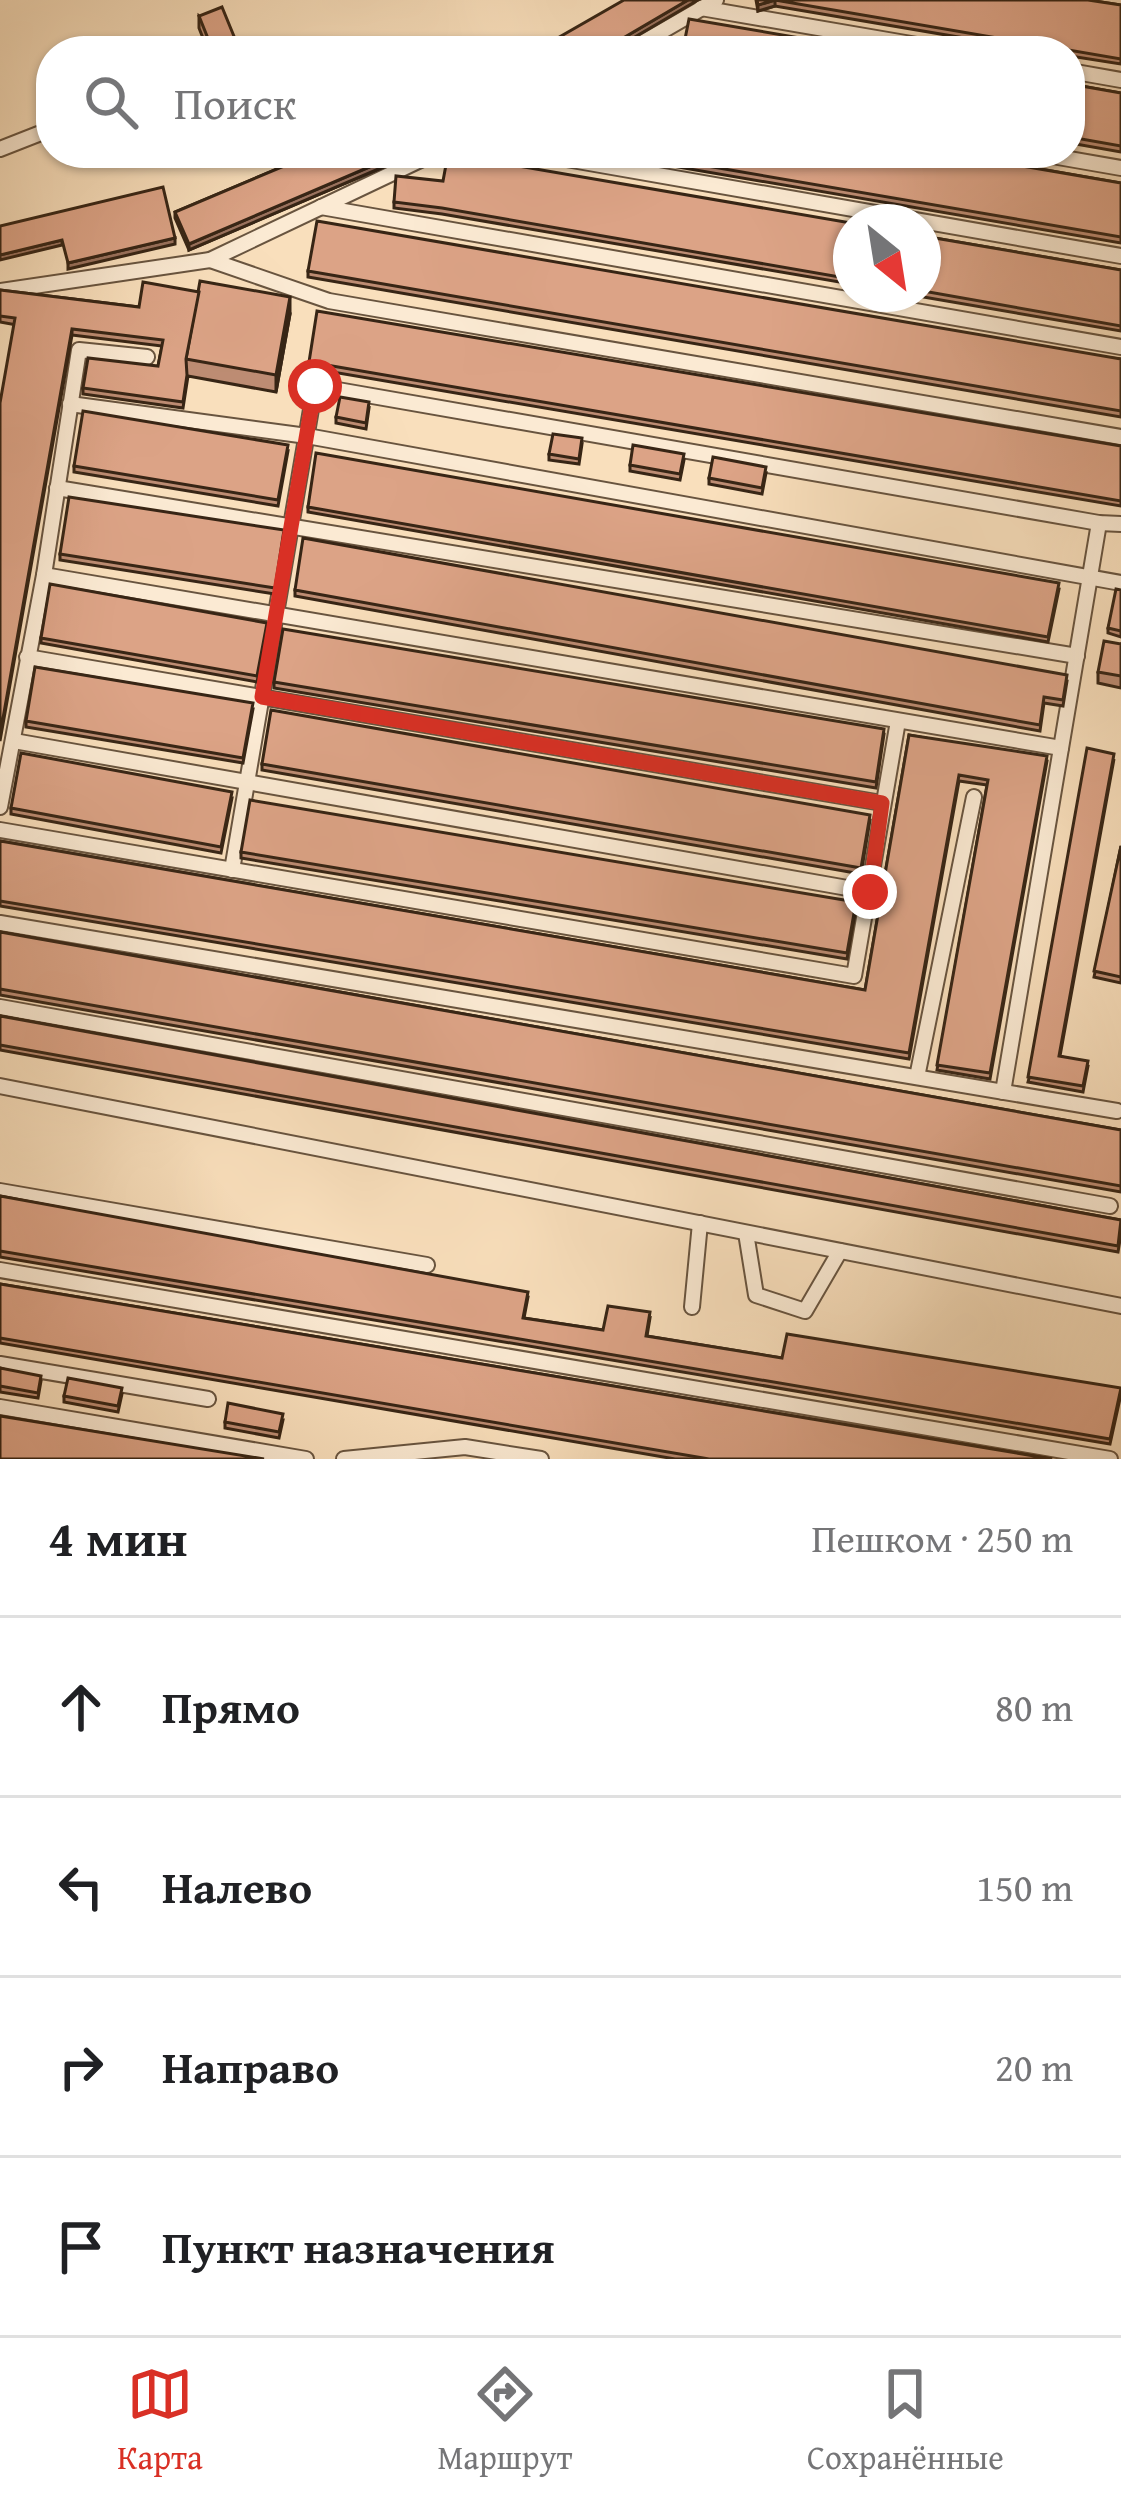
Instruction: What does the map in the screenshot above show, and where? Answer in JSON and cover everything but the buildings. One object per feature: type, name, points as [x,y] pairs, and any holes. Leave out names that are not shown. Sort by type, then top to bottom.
[{"type":"lane","points":[[653,36],[716,0]]},
{"type":"lane","points":[[701,8],[864,36]]},
{"type":"lane","points":[[1085,74],[1121,80]]},
{"type":"lane","points":[[0,149],[36,135]]},
{"type":"lane","points":[[1085,162],[1121,168]]},
{"type":"lane","points":[[0,291],[210,260],[403,168]]},
{"type":"lane","points":[[618,168],[1121,256]]},
{"type":"lane","points":[[321,207],[1121,347]]},
{"type":"lane","points":[[210,260],[329,302],[1121,437]]},
{"type":"lane","points":[[0,807],[44,574],[79,350],[147,357]]},
{"type":"lane","points":[[232,870],[315,386],[1121,524]]},
{"type":"lane","points":[[70,404],[307,436],[1121,583]]},
{"type":"lane","points":[[57,488],[1077,656]]},
{"type":"lane","points":[[1003,1092],[1099,523]]},
{"type":"lane","points":[[44,574],[1061,748]]},
{"type":"lane","points":[[27,656],[882,803]]},
{"type":"lane","points":[[0,830],[854,976],[898,721]]},
{"type":"lane","points":[[14,741],[870,892]]},
{"type":"lane","points":[[917,1077],[974,797]]},
{"type":"lane","points":[[0,923],[1117,1111]]},
{"type":"lane","points":[[0,1007],[1110,1206]]},
{"type":"lane","points":[[0,1086],[1121,1306]]},
{"type":"lane","points":[[0,1191],[427,1265]]},
{"type":"lane","points":[[692,1306],[700,1223]]},
{"type":"lane","points":[[746,1233],[756,1295],[805,1311],[840,1251]]},
{"type":"lane","points":[[0,1270],[1110,1459]]},
{"type":"lane","points":[[0,1364],[208,1399]]},
{"type":"lane","points":[[0,1407],[306,1459]]},
{"type":"lane","points":[[344,1459],[465,1447],[541,1459]]},
{"type":"route","points":[[315,386],[262,697],[882,803],[870,892]]}]
